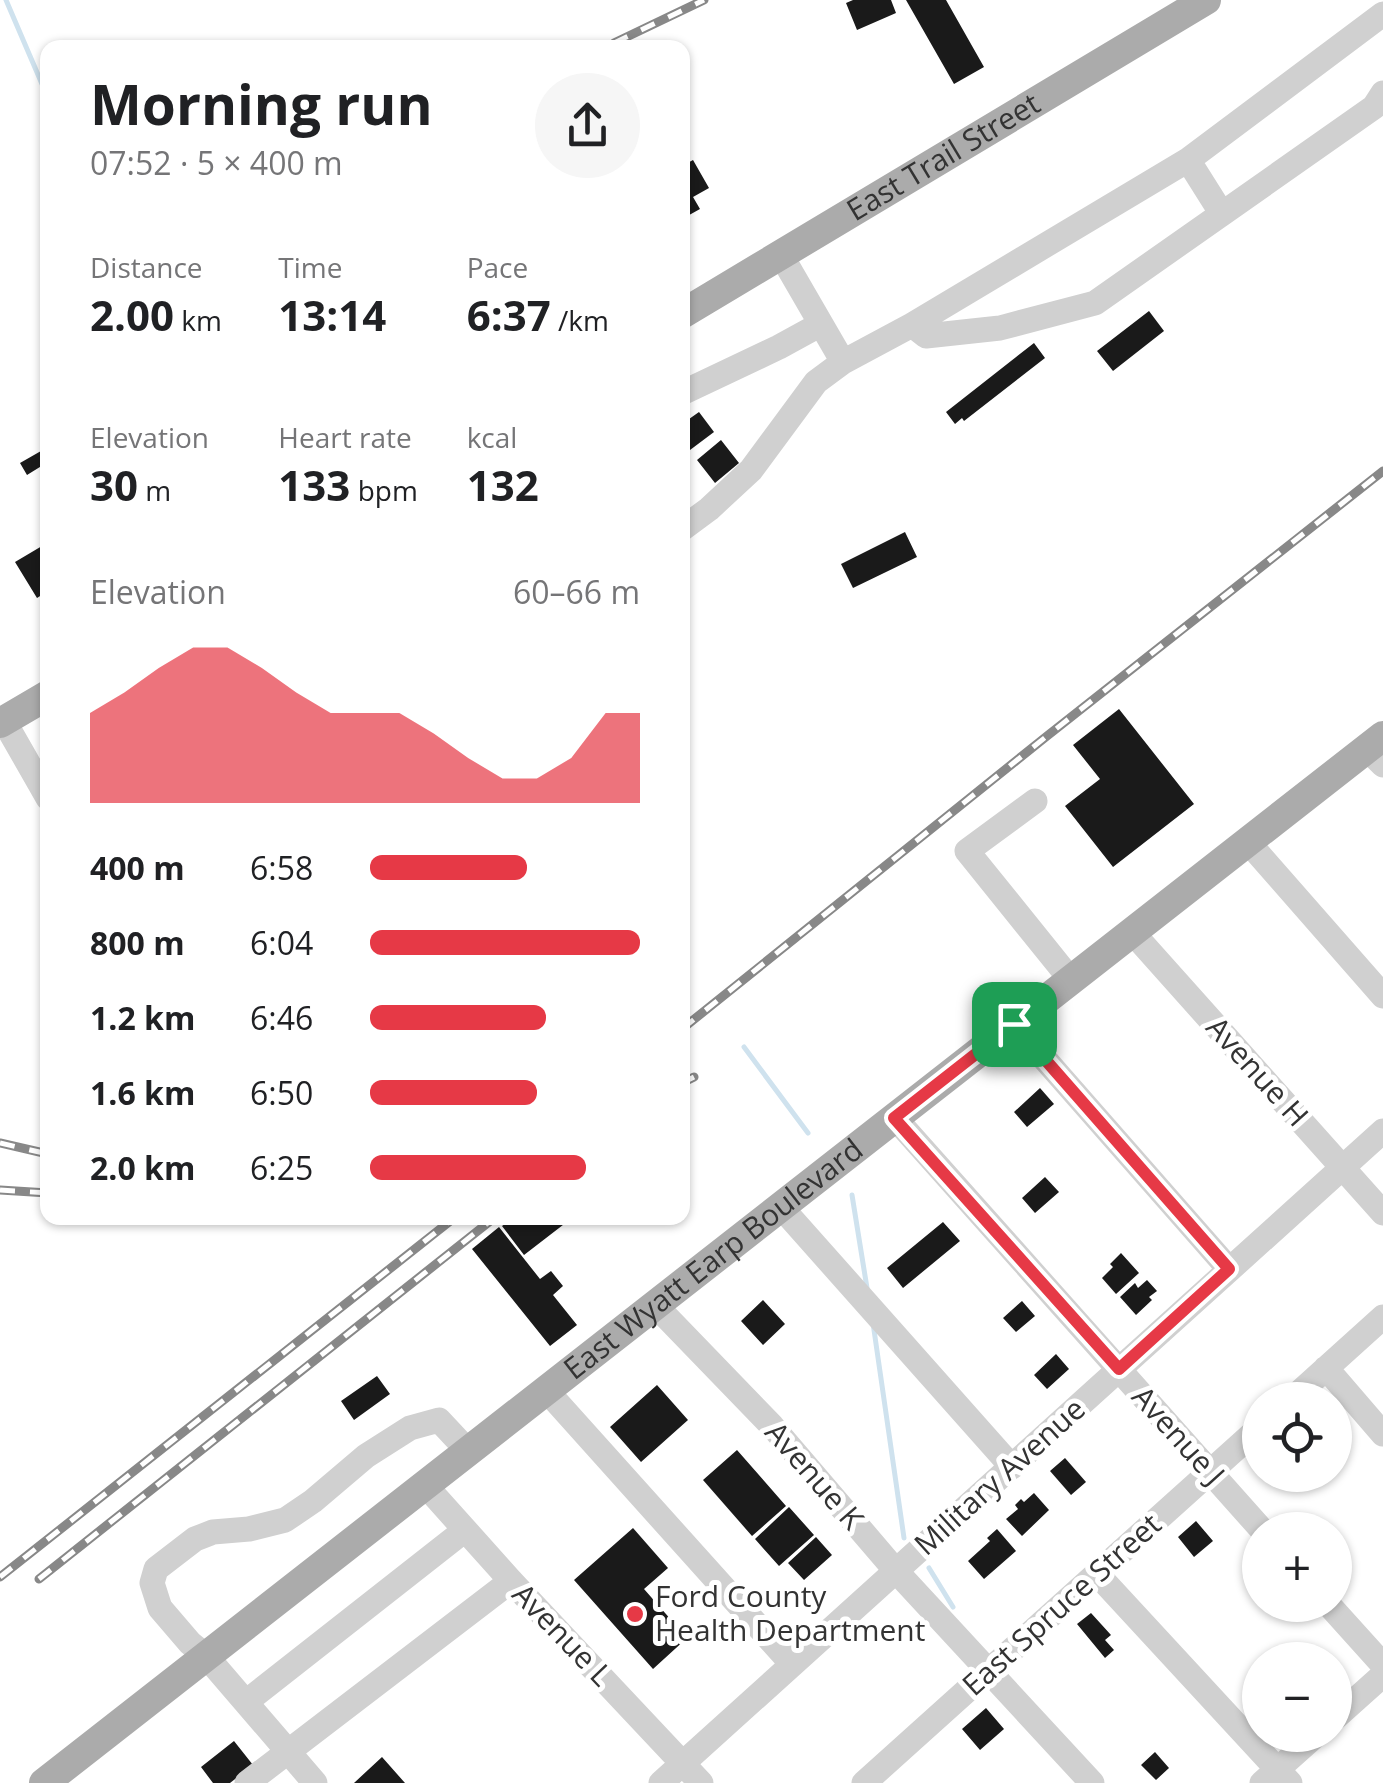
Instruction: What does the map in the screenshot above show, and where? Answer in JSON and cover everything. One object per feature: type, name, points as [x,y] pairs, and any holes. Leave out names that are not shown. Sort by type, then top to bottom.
[{"type":"main road","name":"East Trail Street","points":[[690,309],[1206,0]]},
{"type":"main road","points":[[2,722],[40,700]]},
{"type":"main road","name":"East Wyatt Earp Boulevard","points":[[44,1783],[1248,842],[1378,750]]},
{"type":"street","points":[[690,517],[750,470],[816,382],[843,362],[1188,160],[1383,14]]},
{"type":"street","points":[[912,325],[926,336],[1000,328],[1095,303],[1374,107],[1383,93]]},
{"type":"street","points":[[1188,160],[1222,214]]},
{"type":"street","points":[[781,255],[843,362]]},
{"type":"street","points":[[690,389],[820,324]]},
{"type":"street","points":[[2,722],[40,785]]},
{"type":"street","points":[[1035,801],[966,852],[1070,980]]},
{"type":"street","points":[[1248,842],[1383,996]]},
{"type":"street","name":"Avenue H","points":[[1132,932],[1383,1212]]},
{"type":"street","points":[[1014,1024],[1229,1269]]},
{"type":"street","name":"Avenue J","points":[[894,1118],[1246,1512]]},
{"type":"street","name":"Military Avenue","points":[[661,1783],[1383,1131]]},
{"type":"street","points":[[780,1207],[1012,1467]]},
{"type":"street","name":"Avenue K","points":[[655,1305],[772,1426],[896,1571],[1092,1783]]},
{"type":"street","points":[[1310,1382],[1383,1317]]},
{"type":"street","points":[[1326,1368],[1383,1434]]},
{"type":"street","points":[[546,1390],[792,1664]]},
{"type":"street","points":[[315,1783],[160,1608],[152,1583],[156,1569],[195,1539],[213,1532],[250,1529],[285,1520],[366,1456],[410,1428],[439,1420],[468,1451]]},
{"type":"street","name":"East Spruce Street","points":[[878,1779],[989,1671],[1242,1444]]},
{"type":"street","name":"Avenue L","points":[[425,1485],[701,1783]]},
{"type":"street","points":[[246,1702],[465,1530]]},
{"type":"street","points":[[1097,1574],[1276,1778],[1300,1752]]},
{"type":"street","points":[[248,1783],[511,1582]]},
{"type":"street","points":[[1344,1622],[1383,1665]]},
{"type":"street","points":[[1352,1703],[1383,1675]]},
{"type":"building","points":[[891,0],[896,13],[857,30],[846,3]]},
{"type":"building","points":[[906,0],[946,0],[984,67],[954,84]]},
{"type":"building","points":[[693,160],[709,188],[693,197],[700,209],[690,215]]},
{"type":"building","points":[[1149,311],[1164,331],[1113,371],[1097,351]]},
{"type":"building","points":[[1034,343],[1045,358],[955,424],[946,412]]},
{"type":"building","points":[[699,412],[714,432],[690,450],[690,418]]},
{"type":"building","points":[[721,440],[739,463],[715,483],[697,460]]},
{"type":"building","points":[[40,452],[40,467],[27,475],[20,463]]},
{"type":"building","points":[[905,532],[917,557],[853,588],[841,564]]},
{"type":"building","points":[[40,547],[40,596],[37,598],[15,562]]},
{"type":"building","points":[[1119,709],[1194,804],[1113,867],[1065,806],[1100,779],[1073,745]]},
{"type":"building","points":[[1040,1088],[1054,1104],[1027,1127],[1014,1112]]},
{"type":"building","points":[[1045,1177],[1059,1192],[1035,1213],[1022,1198]]},
{"type":"building","points":[[943,1222],[960,1241],[903,1288],[887,1268]]},
{"type":"building","points":[[503,1225],[563,1225],[524,1255]]},
{"type":"building","points":[[499,1227],[540,1279],[551,1271],[563,1286],[553,1295],[577,1325],[550,1346],[472,1249]]},
{"type":"building","points":[[1121,1253],[1139,1273],[1116,1294],[1102,1278]]},
{"type":"building","points":[[1147,1280],[1157,1291],[1136,1315],[1120,1297],[1135,1283],[1138,1288]]},
{"type":"building","points":[[763,1300],[785,1324],[763,1345],[741,1321]]},
{"type":"building","points":[[1022,1301],[1035,1316],[1016,1332],[1003,1318]]},
{"type":"building","points":[[1056,1354],[1069,1369],[1047,1389],[1034,1375]]},
{"type":"building","points":[[377,1376],[390,1394],[354,1420],[341,1401]]},
{"type":"building","points":[[657,1385],[688,1420],[641,1462],[610,1427]]},
{"type":"building","points":[[737,1450],[786,1506],[752,1536],[703,1480]]},
{"type":"building","points":[[1065,1458],[1086,1482],[1071,1495],[1050,1471]]},
{"type":"building","points":[[1034,1493],[1049,1510],[1022,1536],[1006,1519],[1018,1509],[1015,1505],[1021,1499],[1024,1502]]},
{"type":"building","points":[[789,1507],[814,1535],[779,1566],[755,1539]]},
{"type":"building","points":[[1196,1521],[1213,1541],[1194,1557],[1178,1537]]},
{"type":"building","name":"Ford County Health Department","points":[[633,1528],[668,1568],[644,1589],[687,1638],[653,1669],[574,1580]]},
{"type":"building","points":[[997,1529],[1016,1551],[984,1579],[968,1561]]},
{"type":"building","points":[[816,1537],[832,1555],[804,1580],[788,1563]]},
{"type":"building","points":[[1091,1613],[1111,1635],[1105,1640],[1114,1650],[1105,1658],[1077,1624]]},
{"type":"building","points":[[986,1708],[1004,1729],[980,1750],[962,1729]]},
{"type":"building","points":[[234,1741],[253,1765],[230,1783],[213,1783],[201,1767]]},
{"type":"building","points":[[1155,1752],[1169,1768],[1156,1780],[1141,1765]]},
{"type":"building","points":[[382,1757],[405,1783],[354,1783]]},
{"type":"waterway","points":[[6,0],[40,79]]},
{"type":"waterway","points":[[744,1047],[808,1133]]},
{"type":"waterway","points":[[852,1195],[867,1288]]},
{"type":"waterway","points":[[873,1323],[904,1538]]},
{"type":"waterway","points":[[929,1568],[953,1607]]},
{"type":"railway","points":[[620,40],[704,0]]},
{"type":"railway","points":[[690,1023],[1383,471]]},
{"type":"railway","points":[[690,1079],[694,1077]]},
{"type":"railway","points":[[0,1143],[40,1152]]},
{"type":"railway","points":[[0,1190],[40,1192]]},
{"type":"railway","points":[[0,1577],[445,1225]]},
{"type":"railway","points":[[39,1579],[485,1225]]},
{"type":"place","name":"Ford County Health Department","points":[[635,1614]]},
{"type":"route","points":[[1014,1024],[1229,1269],[1119,1369],[894,1118],[1014,1024]]}]
